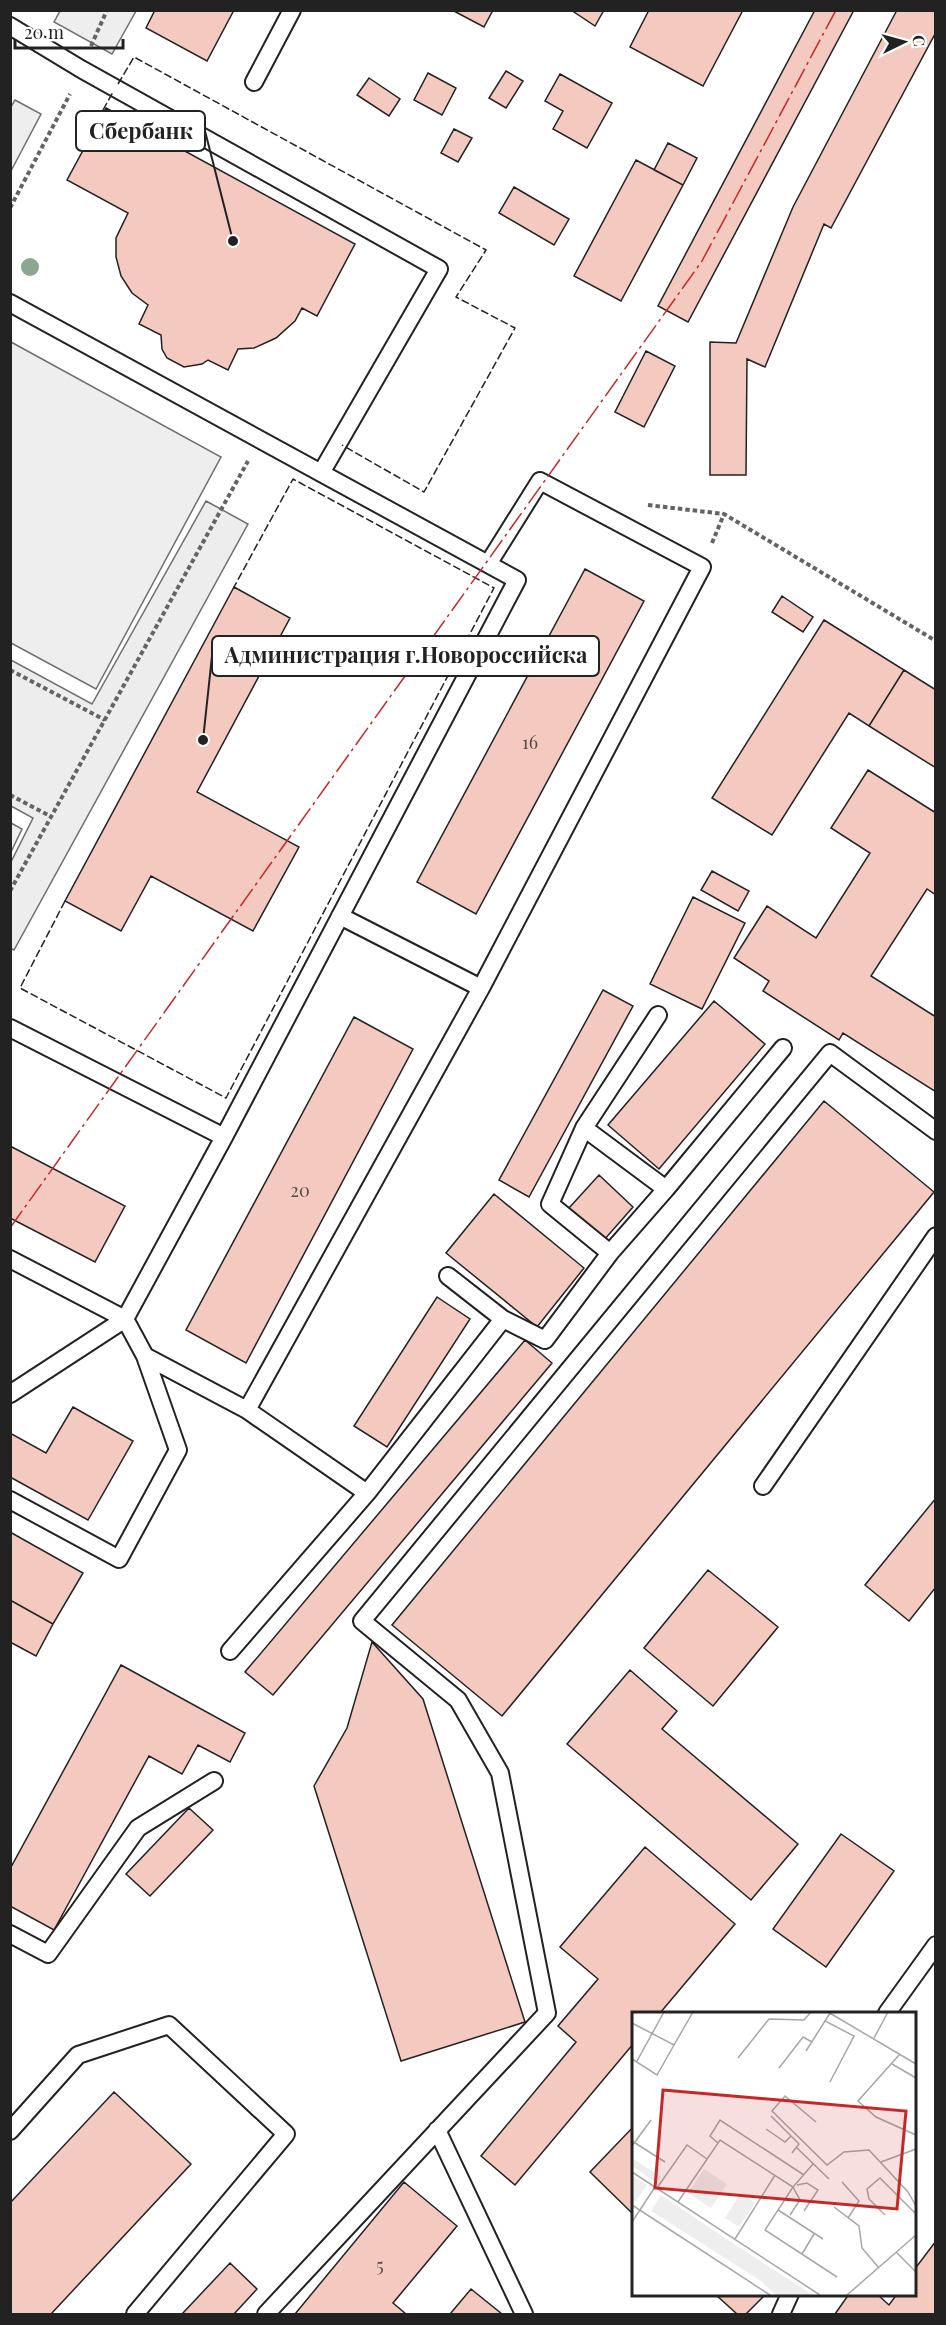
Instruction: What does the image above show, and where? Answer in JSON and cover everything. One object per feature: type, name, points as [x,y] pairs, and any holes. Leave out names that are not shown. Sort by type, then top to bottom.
[{"type":"lane","points":[[255,82],[292,10]]},
{"type":"lane","points":[[10,26],[81,69],[439,269],[321,473]]},
{"type":"lane","points":[[10,303],[517,580],[224,1137],[124,1319],[10,1394]]},
{"type":"lane","points":[[247,1410],[481,988],[702,567],[540,481],[488,564]]},
{"type":"lane","points":[[340,916],[481,988]]},
{"type":"lane","points":[[610,1253],[550,1204],[584,1128],[658,1015]]},
{"type":"lane","points":[[10,1028],[224,1137]]},
{"type":"lane","points":[[448,1276],[503,1319],[545,1340],[610,1253],[783,1048]]},
{"type":"lane","points":[[266,2314],[547,2013],[500,1773],[458,1700],[363,1621],[830,1053],[936,1131]]},
{"type":"lane","points":[[584,1128],[666,1189]]},
{"type":"lane","points":[[763,1486],[936,1236]]},
{"type":"lane","points":[[10,1259],[124,1319],[145,1356],[178,1450],[119,1559],[10,1500]]},
{"type":"lane","points":[[230,1651],[367,1492],[503,1319]]},
{"type":"lane","points":[[145,1356],[247,1410],[367,1492]]},
{"type":"lane","points":[[10,1934],[48,1954],[138,1828],[214,1781]]},
{"type":"lane","points":[[888,2012],[936,1945]]},
{"type":"lane","points":[[10,2131],[78,2055],[169,2025],[286,2134],[135,2314]]},
{"type":"lane","points":[[437,2130],[525,2314]]},
{"type":"lane","points":[[781,2314],[790,2295]]},
{"type":"path","points":[[10,208],[60,115]]},
{"type":"path","points":[[10,891],[260,440]]},
{"type":"path","points":[[702,567],[724,514],[936,641]]},
{"type":"path","points":[[10,670],[105,720]]},
{"type":"path","points":[[10,795],[52,817]]},
{"type":"shaded area","points":[[60,10],[136,11],[112,54],[54,22]]},
{"type":"shaded area","points":[[15,100],[41,114],[11,171],[11,107]]},
{"type":"shaded area","points":[[11,342],[221,457],[96,689],[11,643]]},
{"type":"shaded area","points":[[206,501],[248,524],[14,950],[10,948],[11,862],[33,818],[11,806],[11,660],[92,704]]},
{"type":"shaded area","points":[[11,823],[22,829],[11,852]]},
{"type":"building","points":[[155,10],[234,10],[207,61],[146,28]]},
{"type":"building","points":[[452,10],[493,10],[484,27]]},
{"type":"building","points":[[571,10],[604,10],[595,26]]},
{"type":"building","points":[[649,10],[743,10],[703,86],[630,47]]},
{"type":"building","points":[[815,10],[854,10],[688,322],[658,306]]},
{"type":"building","points":[[897,10],[936,10],[936,32],[831,228],[824,224],[765,367],[747,359],[746,475],[710,475],[710,342],[736,343],[793,207]]},
{"type":"building","points":[[506,71],[523,81],[506,108],[489,98]]},
{"type":"building","points":[[428,73],[456,88],[442,115],[414,100]]},
{"type":"building","points":[[560,74],[612,103],[587,148],[553,129],[563,111],[545,101]]},
{"type":"building","points":[[369,78],[400,99],[389,116],[357,95]]},
{"type":"building","points":[[106,108],[355,244],[317,316],[302,308],[295,321],[276,338],[254,348],[238,349],[228,370],[208,360],[202,364],[184,367],[167,358],[162,349],[161,335],[139,324],[148,305],[132,293],[121,276],[116,257],[116,238],[128,213],[67,180]]},
{"type":"building","points":[[454,129],[472,138],[458,162],[441,153]]},
{"type":"building","points":[[668,143],[697,158],[683,185],[654,170]]},
{"type":"building","points":[[636,160],[683,185],[621,301],[574,276]]},
{"type":"building","points":[[514,187],[569,219],[554,245],[499,213]]},
{"type":"building","points":[[646,351],[675,366],[644,427],[615,412]]},
{"type":"building","points":[[585,569],[644,601],[476,914],[417,882]]},
{"type":"building","points":[[234,587],[290,618],[197,792],[299,847],[253,931],[151,876],[121,931],[65,901]]},
{"type":"building","points":[[782,596],[813,617],[803,632],[772,612]]},
{"type":"building","points":[[824,620],[904,670],[869,726],[849,713],[772,835],[712,798]]},
{"type":"building","points":[[904,670],[936,690],[936,768],[869,726]]},
{"type":"building","points":[[868,770],[936,813],[936,895],[927,889],[871,976],[936,1017],[936,1092],[843,1033],[839,1040],[763,991],[769,981],[734,958],[767,906],[816,938],[870,853],[831,828]]},
{"type":"building","points":[[712,871],[749,891],[738,911],[701,890]]},
{"type":"building","points":[[693,897],[745,923],[702,1009],[650,984]]},
{"type":"building","points":[[603,990],[633,1006],[529,1197],[499,1180]]},
{"type":"building","points":[[714,1001],[765,1044],[659,1169],[608,1125]]},
{"type":"building","points":[[354,1017],[413,1049],[246,1363],[186,1330]]},
{"type":"building","points":[[824,1101],[934,1192],[502,1716],[392,1625]]},
{"type":"building","points":[[10,1146],[125,1206],[95,1262],[10,1218]]},
{"type":"building","points":[[599,1175],[633,1207],[604,1240],[569,1208]]},
{"type":"building","points":[[494,1194],[584,1268],[537,1327],[446,1253]]},
{"type":"building","points":[[437,1297],[470,1319],[387,1447],[354,1426]]},
{"type":"building","points":[[525,1340],[552,1363],[273,1695],[245,1672]]},
{"type":"building","points":[[73,1407],[133,1441],[88,1520],[10,1477],[10,1433],[46,1453]]},
{"type":"building","points":[[936,1498],[936,1587],[909,1621],[865,1585]]},
{"type":"building","points":[[10,1532],[83,1573],[53,1624],[10,1600]]},
{"type":"building","points":[[708,1570],[778,1627],[713,1706],[644,1648]]},
{"type":"building","points":[[10,1600],[53,1624],[36,1656],[10,1642]]},
{"type":"building","points":[[372,1642],[423,1699],[525,2022],[401,2061],[314,1786],[347,1728]]},
{"type":"building","points":[[121,1665],[245,1733],[230,1762],[198,1745],[182,1774],[149,1756],[54,1930],[10,1906],[10,1869]]},
{"type":"building","points":[[630,1670],[677,1711],[662,1729],[798,1844],[751,1900],[567,1744]]},
{"type":"building","points":[[189,1808],[213,1830],[150,1896],[126,1874]]},
{"type":"building","points":[[841,1834],[894,1871],[826,1967],[773,1929]]},
{"type":"building","points":[[645,1847],[735,1924],[661,2012],[632,2012],[632,2045],[515,2185],[481,2156],[576,2042],[558,2026],[598,1979],[560,1947]]},
{"type":"building","points":[[114,2092],[191,2164],[51,2314],[10,2314],[10,2203]]},
{"type":"building","points":[[632,2128],[632,2213],[590,2172]]},
{"type":"building","points":[[404,2182],[457,2226],[393,2303],[406,2314],[295,2314]]},
{"type":"building","points":[[936,2241],[936,2314],[835,2314],[848,2295],[878,2295],[889,2305],[896,2295],[916,2295],[916,2267]]},
{"type":"building","points":[[230,2263],[257,2289],[234,2314],[182,2314]]},
{"type":"building","points":[[471,2289],[502,2314],[450,2314]]},
{"type":"building","points":[[716,2295],[765,2295],[746,2314],[737,2314]]},
{"type":"fence","points":[[118,84],[134,57],[486,250],[456,297],[515,328],[424,492],[342,445]]},
{"type":"fence","points":[[103,110],[113,92]]},
{"type":"fence","points":[[65,901],[20,988],[226,1098],[494,588],[293,479],[234,587]]},
{"type":"power","points":[[10,1228],[702,261],[836,10]]},
{"type":"place","name":"Сбербанк","points":[[233,241]]},
{"type":"place","name":"Администрация г.Новороссийска","points":[[203,740]]}]
